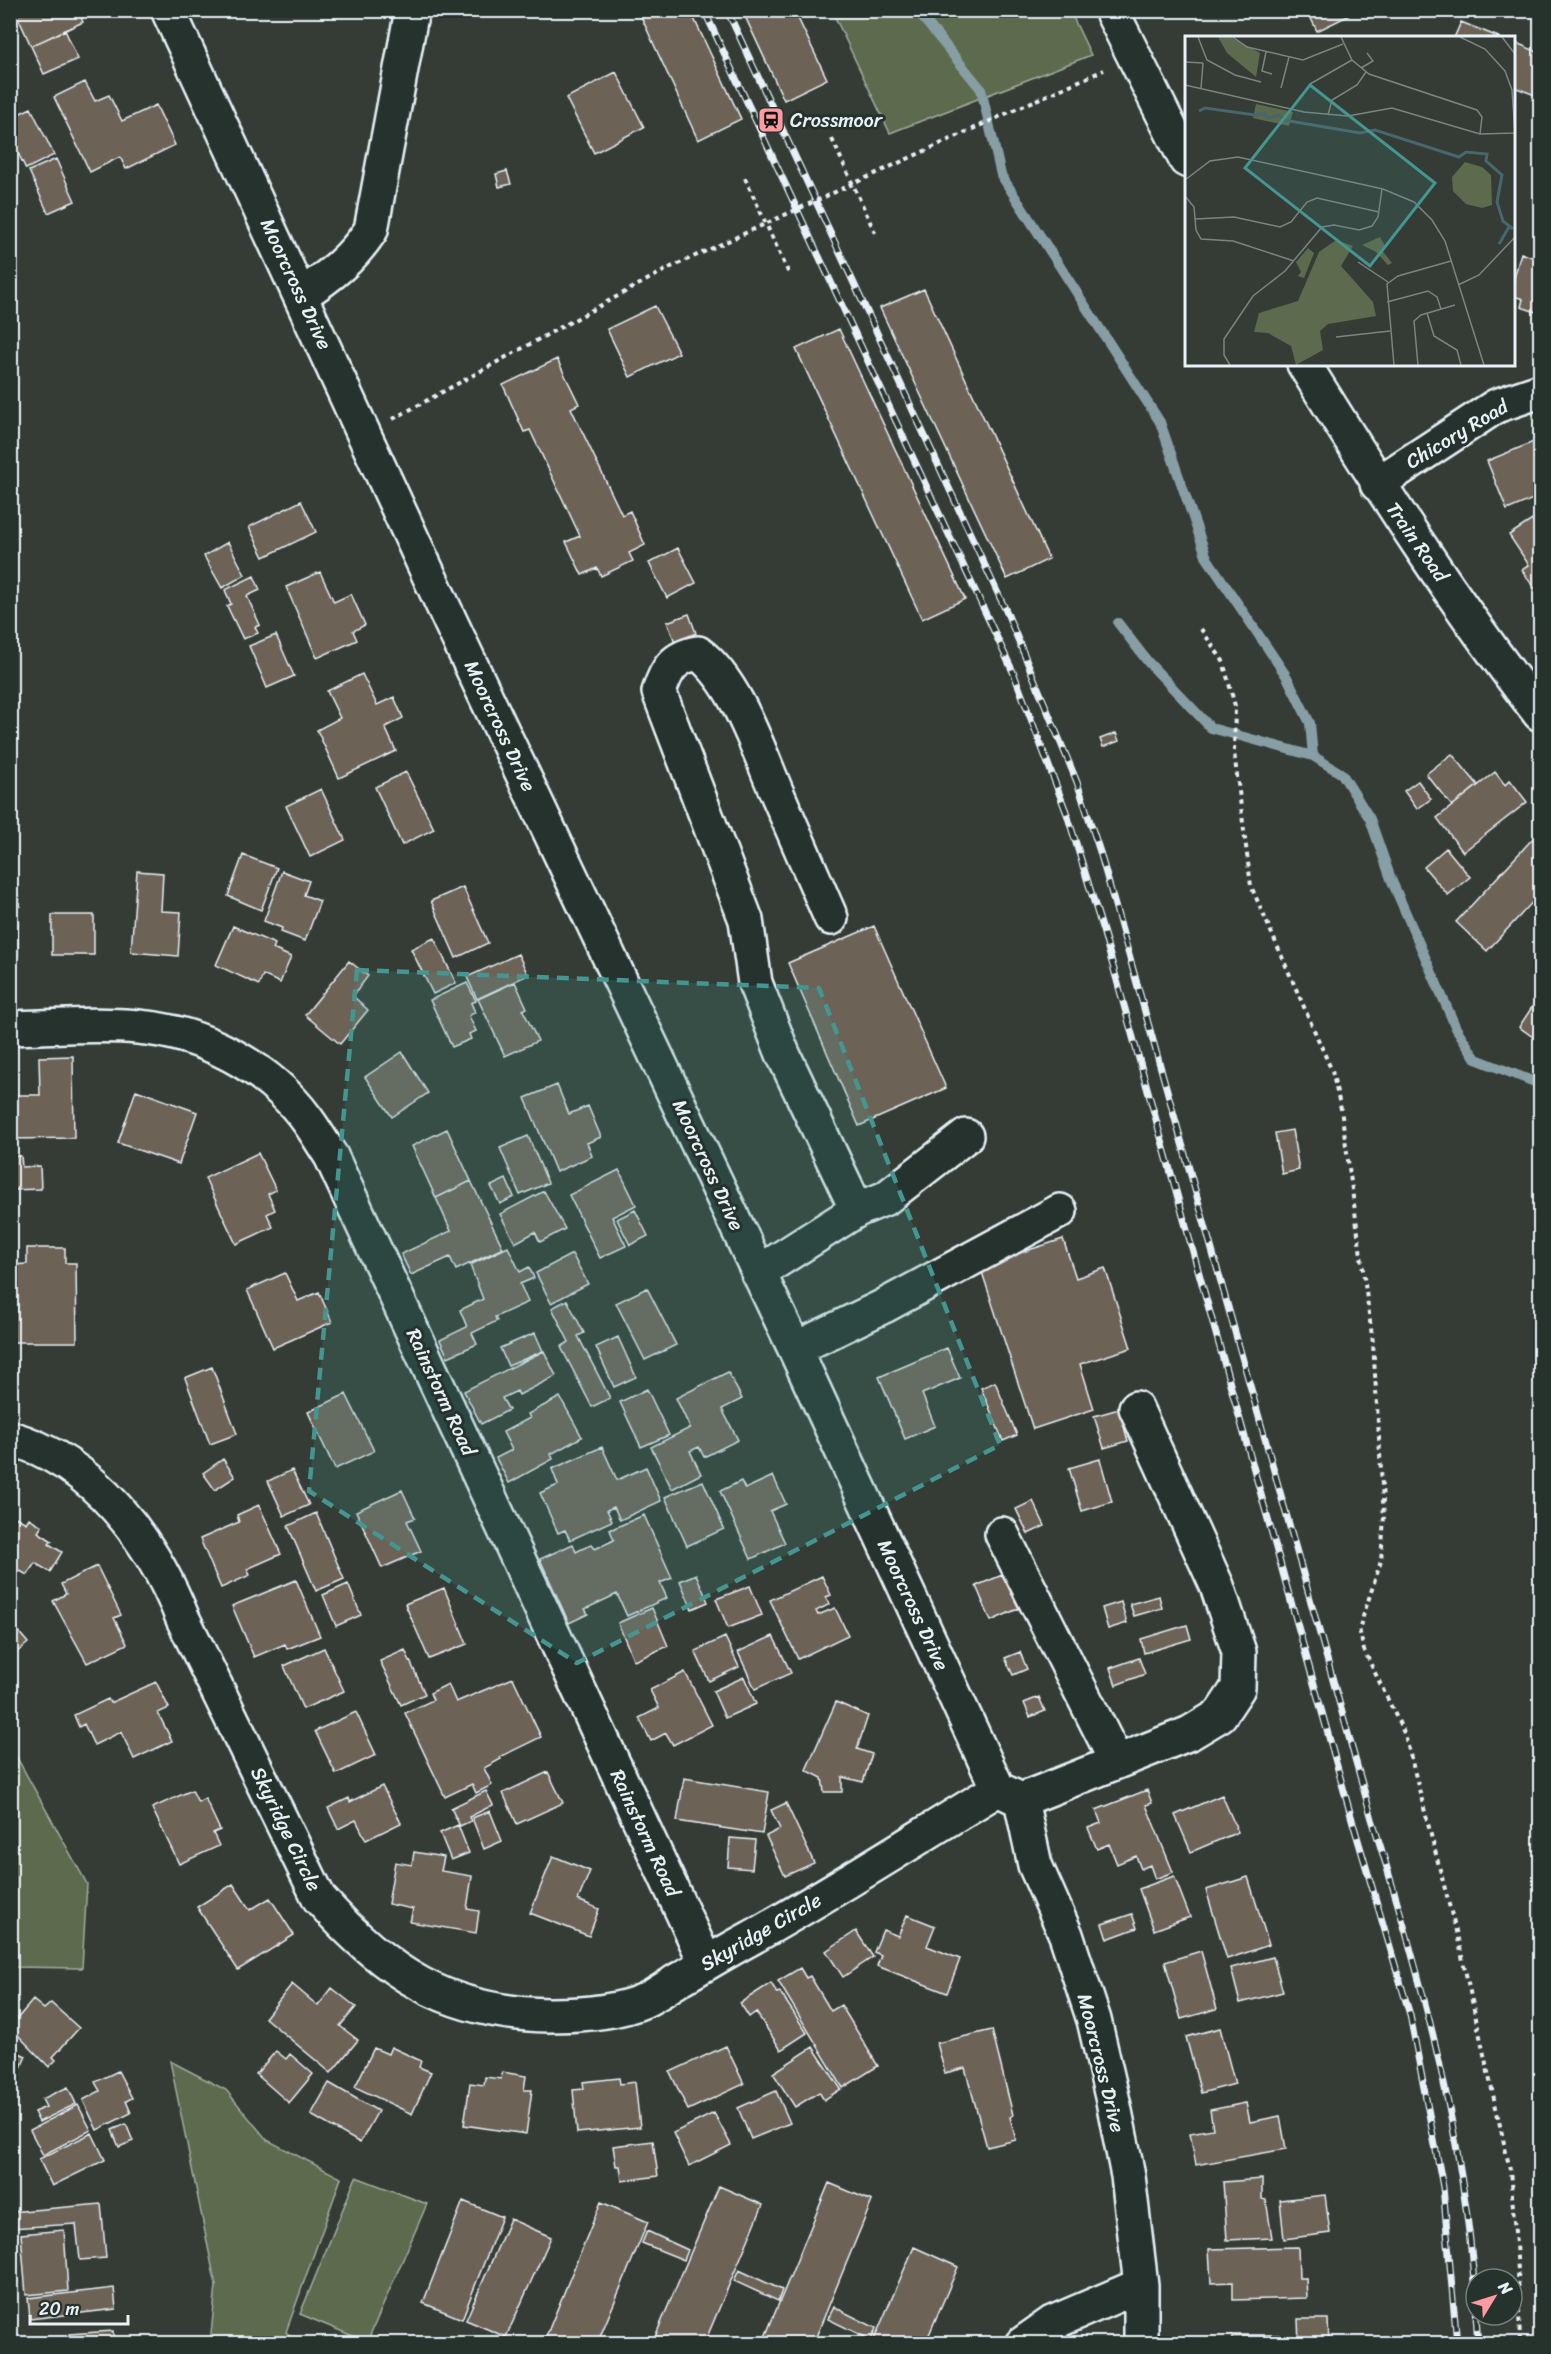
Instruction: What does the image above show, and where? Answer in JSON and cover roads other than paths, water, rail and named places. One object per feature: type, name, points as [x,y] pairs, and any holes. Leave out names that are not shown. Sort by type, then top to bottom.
[{"type":"street","name":"Moorcross Drive","points":[[168,10],[758,1273],[1010,1795],[1035,1865],[1066,1935],[1094,2020],[1128,2176],[1141,2285],[1141,2343]]},
{"type":"street","points":[[301,295],[337,271],[358,250],[372,230],[412,10]]},
{"type":"street","points":[[1111,10],[1185,158]]},
{"type":"street","name":"Train Road","points":[[1305,366],[1377,484],[1506,670],[1540,714]]},
{"type":"street","name":"Chicory Road","points":[[1377,484],[1496,405],[1540,391]]},
{"type":"street","points":[[831,918],[762,759],[723,679],[711,662],[698,653],[675,660],[666,670],[659,692],[743,910],[759,993],[783,1054],[857,1210]]},
{"type":"street","name":"Rainstorm Road","points":[[10,1028],[138,1026],[176,1032],[216,1047],[248,1065],[280,1090],[305,1117],[336,1166],[706,1963]]},
{"type":"street","points":[[758,1273],[857,1210],[886,1198],[966,1136]]},
{"type":"street","points":[[795,1349],[884,1306],[1060,1211]]},
{"type":"street","name":"Skyridge Circle","points":[[10,1438],[52,1456],[76,1470],[128,1521],[151,1551],[170,1584],[183,1619],[319,1898],[348,1931],[382,1961],[431,1990],[474,2006],[522,2014],[564,2015],[608,2011],[643,2001],[706,1963],[1010,1795],[1116,1761],[1200,1727],[1220,1715],[1238,1688],[1239,1652],[1217,1586],[1136,1408]]},
{"type":"street","points":[[1002,1534],[1116,1761]]},
{"type":"street","points":[[1022,2343],[1051,2333],[1141,2285]]},
{"type":"waterway","points":[[924,10],[923,18],[981,89],[1001,175],[1160,422],[1207,558],[1287,677],[1310,723],[1313,756],[1342,774],[1370,819],[1391,879],[1456,1028],[1476,1059],[1540,1084]]},
{"type":"waterway","points":[[1118,623],[1148,662],[1211,728],[1313,756]]},
{"type":"railway","points":[[704,10],[1014,674],[1067,814],[1104,934],[1353,1823],[1410,2015],[1443,2187],[1457,2344]]},
{"type":"railway","points":[[727,10],[1007,613],[1077,782],[1100,852],[1372,1819],[1408,1939],[1452,2122],[1463,2184],[1473,2267]]},
{"type":"railway","points":[[1477,2327],[1478,2344]]},
{"type":"place","name":"Crossmoor","points":[[771,120]]}]
